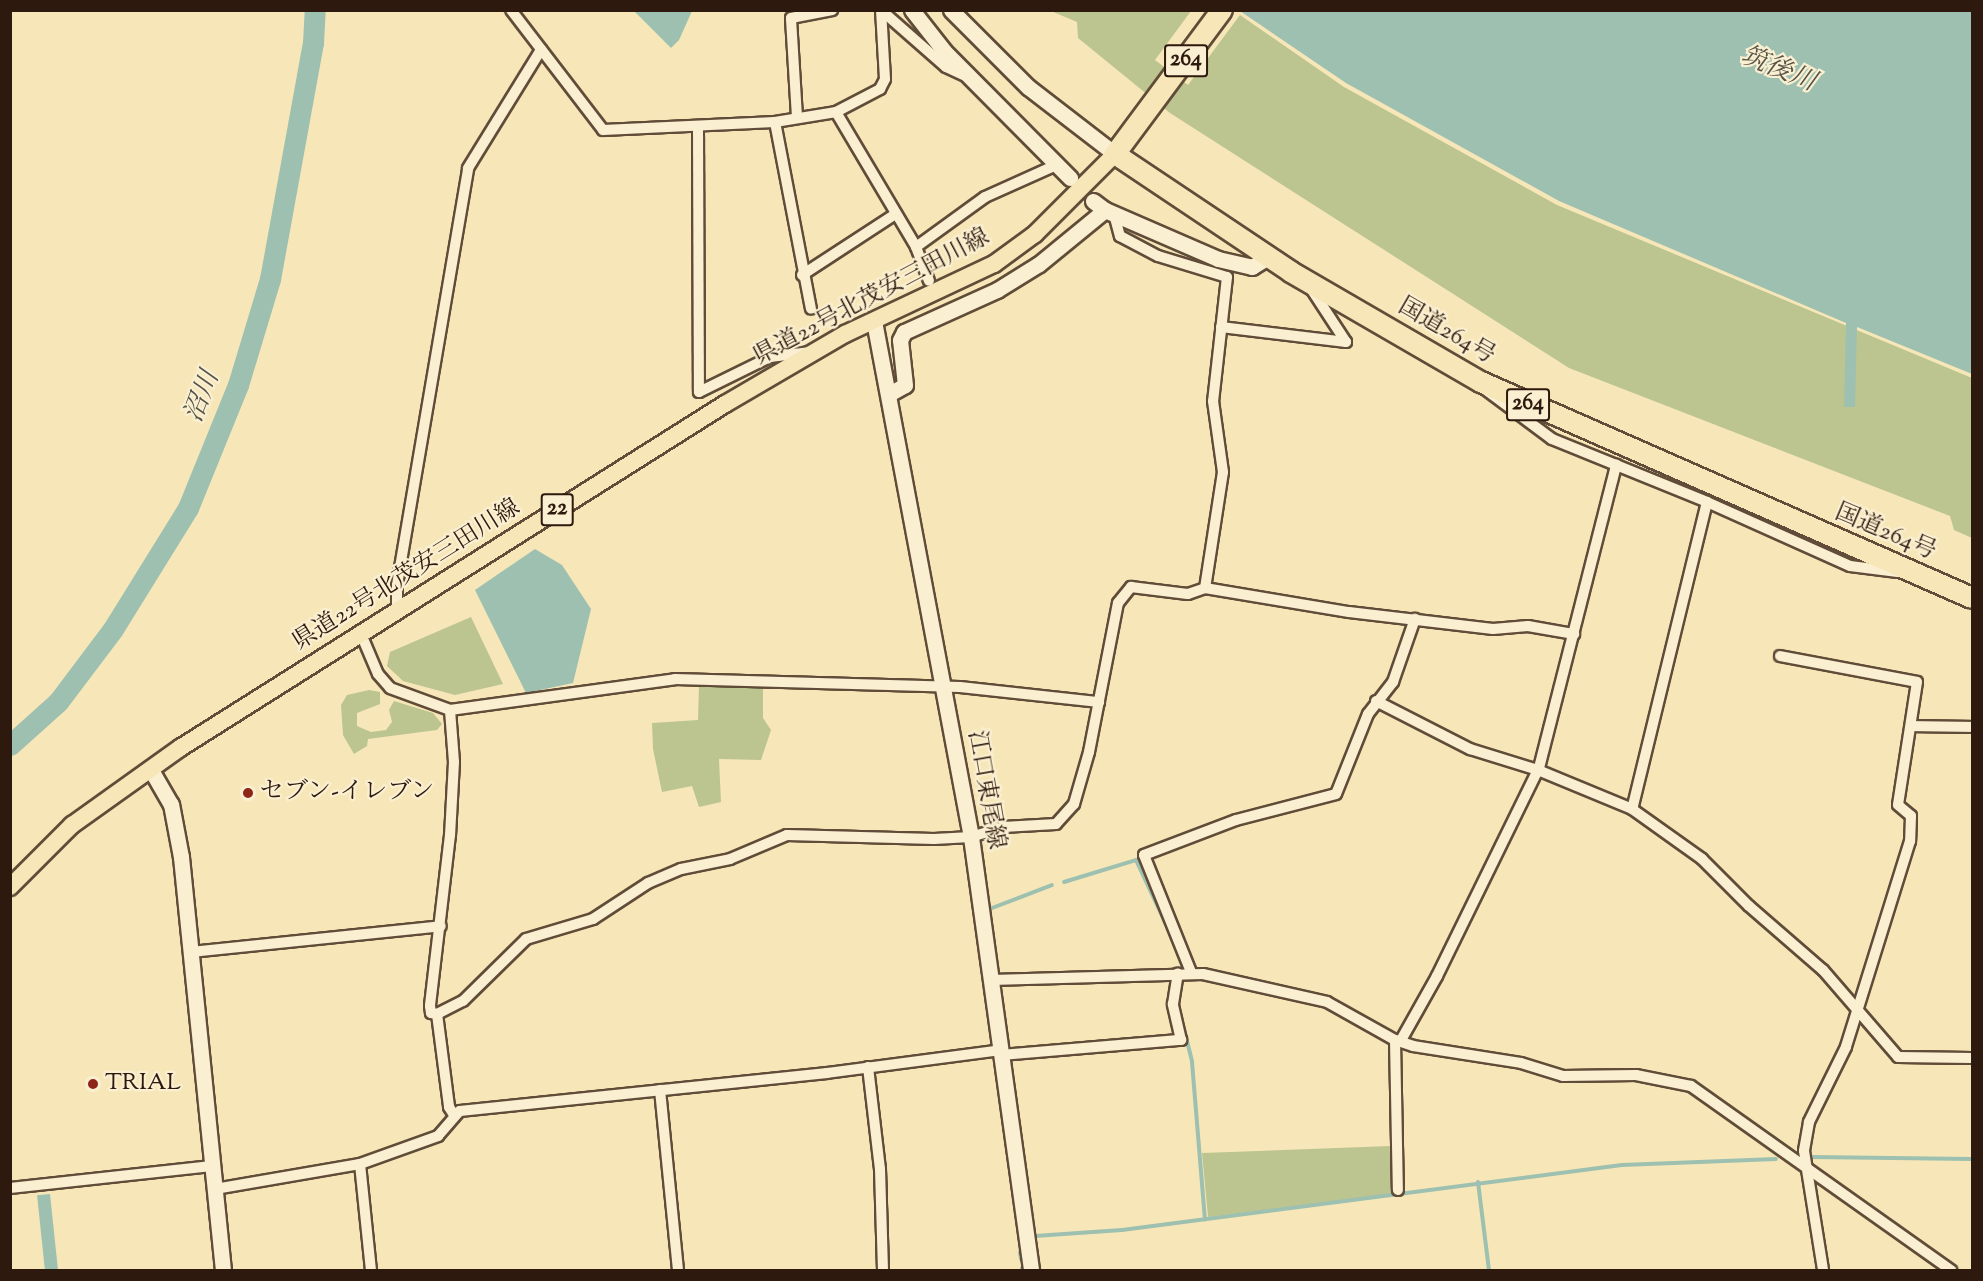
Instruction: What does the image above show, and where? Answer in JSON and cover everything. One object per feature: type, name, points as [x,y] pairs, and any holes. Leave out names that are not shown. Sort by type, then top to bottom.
[{"type":"highway","name":"264","points":[[1115,154],[1150,111],[1222,10]]},
{"type":"highway","name":"国道264号","points":[[1115,154],[1268,257],[1481,382],[1972,598]]},
{"type":"main road","name":"県道22号北茂安三田川線","points":[[10,887],[72,825],[151,770],[397,611],[815,352],[994,264],[1035,234],[1115,154]]},
{"type":"street","points":[[511,10],[603,130],[775,122],[836,112],[880,89],[885,79],[881,10]]},
{"type":"street","points":[[797,117],[790,18],[832,10]]},
{"type":"street","points":[[881,10],[946,67],[972,79]]},
{"type":"street","points":[[912,10],[972,79],[1054,165],[1070,178]]},
{"type":"street","points":[[951,10],[1028,87],[1115,154]]},
{"type":"street","points":[[397,611],[397,585],[468,168],[541,50]]},
{"type":"street","points":[[836,112],[894,215],[916,247],[929,281]]},
{"type":"street","points":[[775,122],[802,274],[811,309]]},
{"type":"street","points":[[698,127],[699,392],[770,357],[815,352]]},
{"type":"street","points":[[916,247],[985,197],[1054,165]]},
{"type":"street","points":[[1104,208],[1218,259],[1252,267],[1268,257]]},
{"type":"street","points":[[889,394],[905,385],[901,336],[940,310],[997,290],[1040,264],[1104,208]]},
{"type":"street","points":[[1104,208],[1120,236],[1158,256],[1227,277],[1212,401],[1223,472],[1205,588]]},
{"type":"street","points":[[802,274],[894,215]]},
{"type":"street","points":[[1221,327],[1346,342],[1306,280]]},
{"type":"street","name":"江口東尾線","points":[[874,321],[971,837],[1031,1270]]},
{"type":"street","points":[[1481,382],[1491,396],[1552,439],[1707,502],[1850,566],[1911,572]]},
{"type":"street","points":[[1398,1190],[1397,1041],[1437,976],[1538,770],[1616,465]]},
{"type":"street","points":[[1632,809],[1707,502]]},
{"type":"street","points":[[450,711],[454,777],[441,926],[430,1006],[431,1013],[437,1014],[463,1001],[526,939],[593,919],[648,883],[681,869],[730,859],[787,836],[807,833],[934,839],[971,837],[1003,827],[1056,824],[1074,804],[1099,702],[1118,603],[1125,592],[1139,587],[1188,594],[1205,588],[1492,629],[1528,626],[1574,634]]},
{"type":"street","points":[[1191,972],[1144,855],[1236,820],[1336,794],[1376,702],[1393,682],[1414,619]]},
{"type":"street","points":[[361,634],[378,674],[390,688],[450,711],[675,680],[1036,692],[1099,702]]},
{"type":"street","points":[[1780,656],[1917,682],[1898,805],[1911,816],[1910,841],[1898,888],[1856,1007],[1846,1047],[1809,1122],[1805,1167],[1823,1270]]},
{"type":"street","points":[[1376,702],[1470,749],[1538,770],[1632,809],[1702,859],[1749,906],[1823,970],[1898,1057],[1972,1058]]},
{"type":"street","points":[[1911,726],[1972,727]]},
{"type":"street","points":[[151,770],[171,804],[181,857],[223,1270]]},
{"type":"street","points":[[191,952],[441,926]]},
{"type":"street","points":[[215,1190],[360,1164],[438,1136],[454,1115],[460,1111],[1001,1052],[1181,1040],[1173,1004],[1178,972]]},
{"type":"street","points":[[991,980],[1191,972],[1318,999],[1397,1041],[1521,1063],[1563,1076],[1636,1075],[1691,1086],[1951,1270]]},
{"type":"street","points":[[437,1014],[449,1107],[454,1115]]},
{"type":"street","points":[[868,1067],[880,1169],[883,1270]]},
{"type":"street","points":[[660,1090],[678,1270]]},
{"type":"street","points":[[360,1164],[371,1270]]},
{"type":"street","points":[[10,1188],[212,1166]]},
{"type":"green space","points":[[1051,11],[1191,11],[1155,60],[1188,85],[1240,15],[1344,87],[1557,205],[1972,378],[1972,538],[1954,530],[1950,516],[1569,368],[1170,113],[1078,38],[1077,22]]},
{"type":"green space","points":[[471,617],[503,684],[455,695],[403,681],[387,666],[390,652]]},
{"type":"green space","points":[[699,684],[763,687],[763,718],[771,730],[761,760],[719,759],[721,802],[699,807],[692,786],[662,792],[653,749],[652,723],[698,720]]},
{"type":"green space","points":[[369,690],[380,692],[380,704],[357,713],[357,726],[371,732],[386,730],[392,722],[389,710],[394,701],[433,713],[442,724],[437,730],[368,739],[367,746],[354,754],[343,735],[341,705],[347,695]]},
{"type":"green space","points":[[1390,1146],[1393,1194],[1208,1217],[1202,1153]]},
{"type":"water","points":[[634,11],[692,11],[679,40],[671,48]]},
{"type":"water","name":"筑後川","points":[[1240,11],[1972,11],[1972,374],[1857,327],[1855,407],[1844,407],[1846,323],[1559,201],[1346,83]]},
{"type":"water","points":[[535,549],[562,565],[591,609],[573,683],[526,693],[475,590]]},
{"type":"water","points":[[50,1194],[58,1270],[45,1270],[37,1195]]},
{"type":"waterway","name":"沼川","points":[[10,745],[58,702],[113,629],[188,508],[238,385],[270,279],[313,43],[315,10]]},
{"type":"waterway","points":[[1064,882],[1136,860],[1166,924]]},
{"type":"waterway","points":[[992,908],[1052,885]]},
{"type":"waterway","points":[[1180,992],[1183,978]]},
{"type":"waterway","points":[[1184,1029],[1192,1062],[1205,1219]]},
{"type":"waterway","points":[[1811,1157],[1972,1159]]},
{"type":"waterway","points":[[1035,1236],[1122,1230],[1622,1165],[1776,1159]]},
{"type":"waterway","points":[[1478,1182],[1489,1270]]},
{"type":"waterway","points":[[1020,1252],[1021,1259]]},
{"type":"place","name":"セブン-イレブン","points":[[248,793]]},
{"type":"place","name":"TRIAL","points":[[93,1084]]}]
